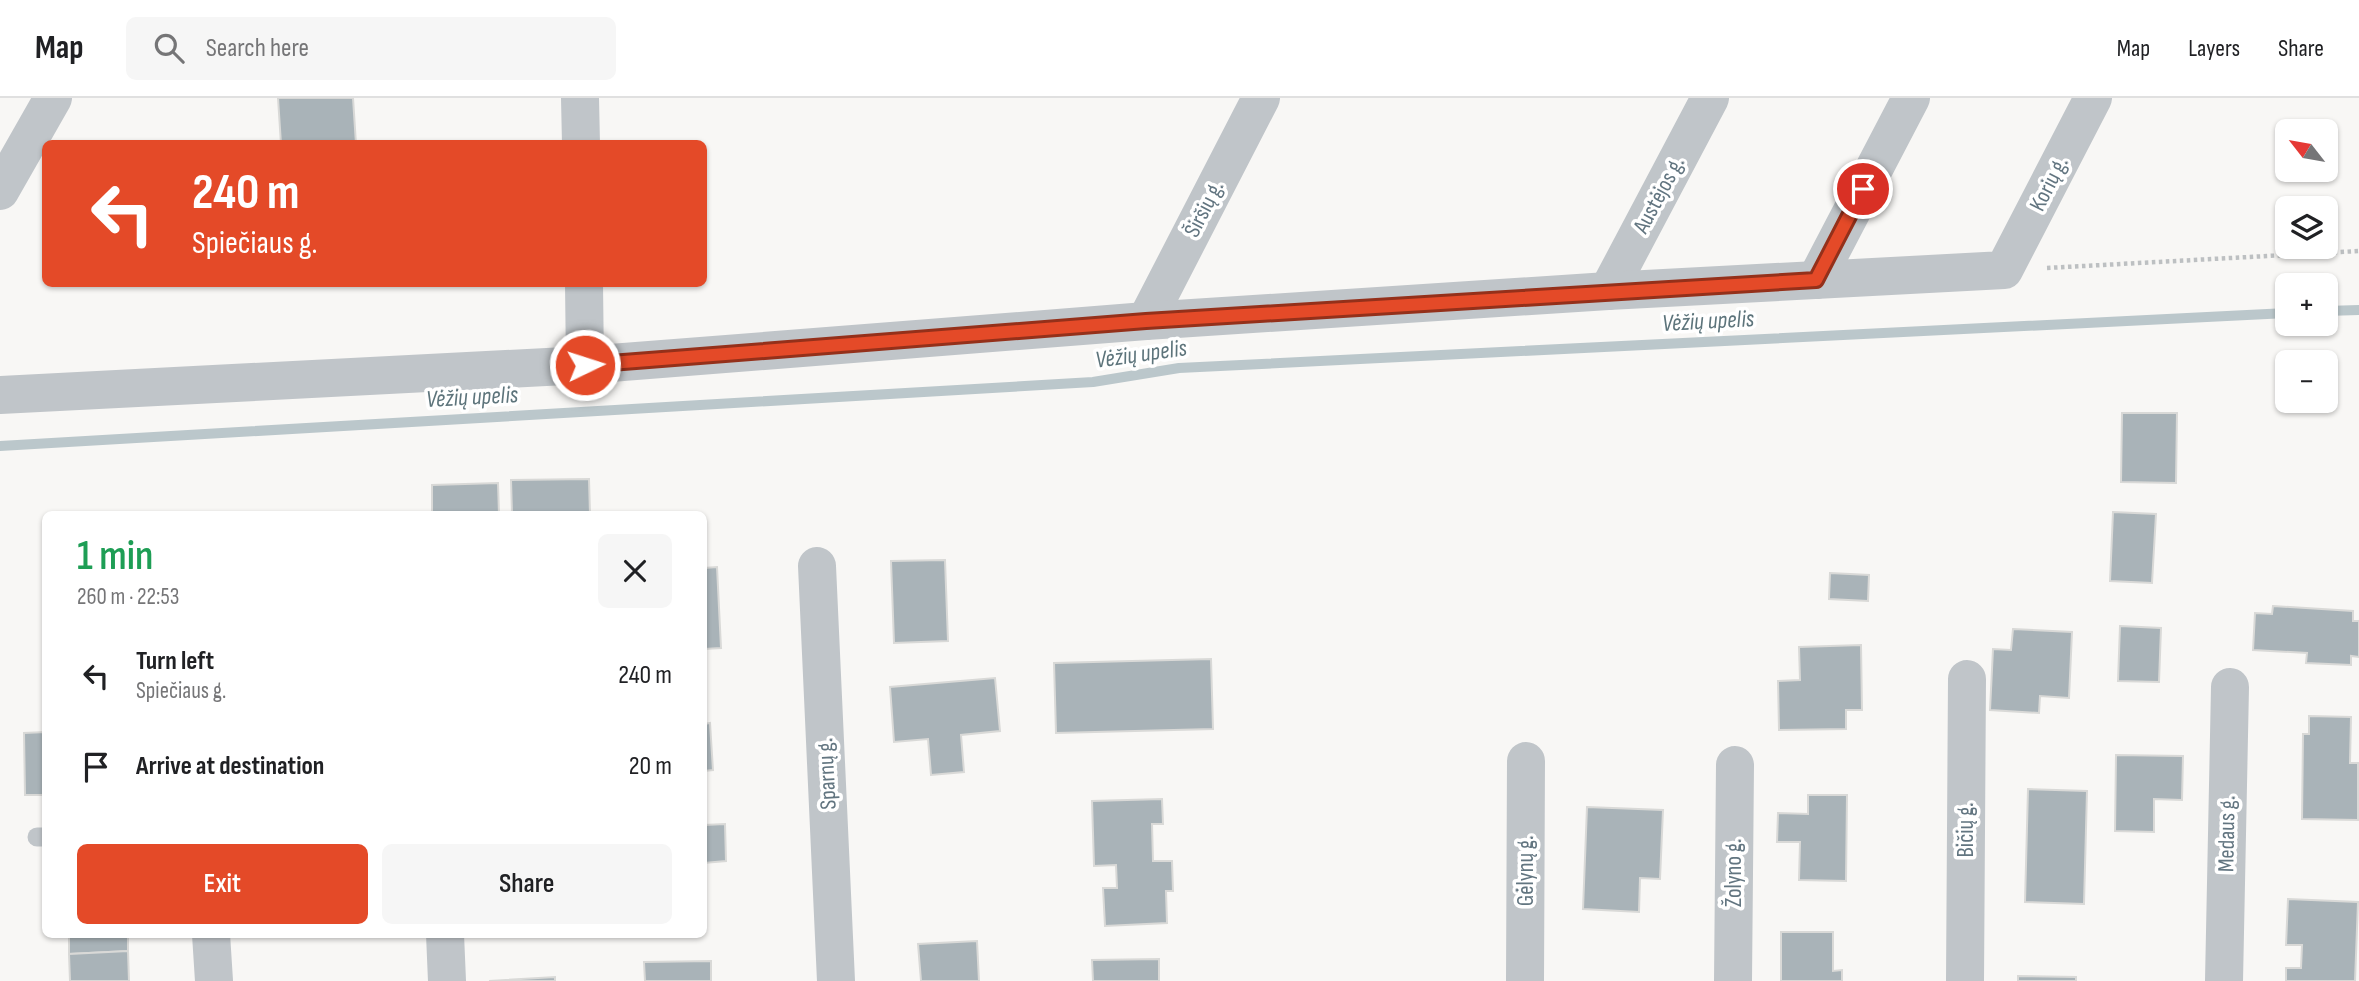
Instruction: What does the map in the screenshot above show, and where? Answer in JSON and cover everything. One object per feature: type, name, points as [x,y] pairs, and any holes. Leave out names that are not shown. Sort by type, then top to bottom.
[{"type":"street","points":[[0,191],[53,98]]},
{"type":"street","points":[[580,98],[581,140]]},
{"type":"street","name":"Širšių g.","points":[[1146,321],[1261,98]]},
{"type":"street","name":"Austėjos g.","points":[[1608,291],[1710,98]]},
{"type":"street","points":[[1816,280],[1911,98]]},
{"type":"street","name":"Korių g.","points":[[2004,270],[2093,98]]},
{"type":"street","points":[[0,396],[585,365],[1146,321],[1608,291],[2004,270]]},
{"type":"street","points":[[584,287],[585,365]]},
{"type":"street","name":"Sparnų g.","points":[[817,566],[836,981]]},
{"type":"street","name":"Bičių g.","points":[[1965,981],[1967,679]]},
{"type":"street","name":"Medaus g.","points":[[2224,981],[2230,687]]},
{"type":"street","name":"Gėlynų g.","points":[[1525,981],[1526,761]]},
{"type":"street","name":"Žolyno g.","points":[[1733,981],[1735,765]]},
{"type":"street","points":[[211,938],[214,981]]},
{"type":"street","points":[[445,938],[447,981]]},
{"type":"path","points":[[2004,270],[2359,251]]},
{"type":"building","points":[[278,98],[353,98],[356,140],[281,140]]},
{"type":"building","points":[[2122,413],[2177,413],[2176,483],[2121,482]]},
{"type":"building","points":[[589,479],[590,511],[512,511],[511,480]]},
{"type":"building","points":[[498,483],[499,511],[432,511],[432,485]]},
{"type":"building","points":[[2113,512],[2156,514],[2152,583],[2110,581]]},
{"type":"building","points":[[945,560],[948,641],[894,643],[891,561]]},
{"type":"building","points":[[717,567],[721,648],[707,649],[707,568]]},
{"type":"building","points":[[1830,573],[1869,575],[1868,601],[1829,599]]},
{"type":"building","points":[[2273,606],[2353,611],[2353,621],[2359,621],[2359,657],[2351,656],[2351,665],[2306,663],[2307,653],[2253,650],[2255,613],[2272,614]]},
{"type":"building","points":[[2120,626],[2161,628],[2159,682],[2118,681]]},
{"type":"building","points":[[2013,629],[2072,632],[2069,698],[2040,696],[2039,713],[1990,710],[1993,649],[2011,650]]},
{"type":"building","points":[[1861,645],[1862,710],[1846,710],[1846,729],[1779,730],[1778,681],[1800,680],[1799,647]]},
{"type":"building","points":[[1211,659],[1213,729],[1056,733],[1054,663]]},
{"type":"building","points":[[995,678],[1000,731],[961,735],[964,772],[931,775],[928,739],[894,742],[890,687]]},
{"type":"building","points":[[2309,716],[2351,717],[2350,763],[2358,763],[2358,820],[2302,819],[2303,734],[2309,734]]},
{"type":"building","points":[[710,723],[713,770],[707,771],[707,724]]},
{"type":"building","points":[[42,732],[42,795],[25,795],[24,733]]},
{"type":"building","points":[[2116,755],[2183,756],[2182,800],[2154,799],[2154,832],[2115,831]]},
{"type":"building","points":[[2028,789],[2087,791],[2084,904],[2025,902]]},
{"type":"building","points":[[1808,795],[1847,795],[1846,881],[1799,880],[1800,842],[1777,842],[1778,813],[1808,814]]},
{"type":"building","points":[[1162,799],[1163,824],[1152,824],[1153,861],[1172,861],[1173,891],[1166,891],[1167,923],[1105,926],[1103,888],[1117,888],[1116,865],[1094,866],[1092,801]]},
{"type":"building","points":[[1587,807],[1663,810],[1660,879],[1640,878],[1639,912],[1583,909]]},
{"type":"building","points":[[725,824],[726,861],[707,863],[707,825]]},
{"type":"building","points":[[2288,899],[2358,902],[2355,981],[2286,981],[2286,968],[2301,968],[2302,945],[2286,945]]},
{"type":"building","points":[[1781,932],[1833,932],[1833,971],[1842,970],[1842,981],[1781,981]]},
{"type":"building","points":[[69,938],[128,938],[128,951],[69,954]]},
{"type":"building","points":[[977,941],[979,981],[921,981],[918,944]]},
{"type":"building","points":[[128,951],[129,981],[70,981],[69,954]]},
{"type":"building","points":[[1159,959],[1159,981],[1093,981],[1092,960]]},
{"type":"building","points":[[711,961],[711,981],[645,981],[644,962]]},
{"type":"building","points":[[2018,976],[2076,977],[2076,981],[2018,981]]},
{"type":"building","points":[[555,977],[555,981],[489,981]]},
{"type":"waterway","name":"Vėžių upelis","points":[[2338,311],[2359,310]]},
{"type":"waterway","name":"Vėžių upelis","points":[[0,446],[1093,382],[1179,368],[2275,314]]},
{"type":"route","points":[[585,365],[1146,321],[1816,280],[1863,189]]}]
